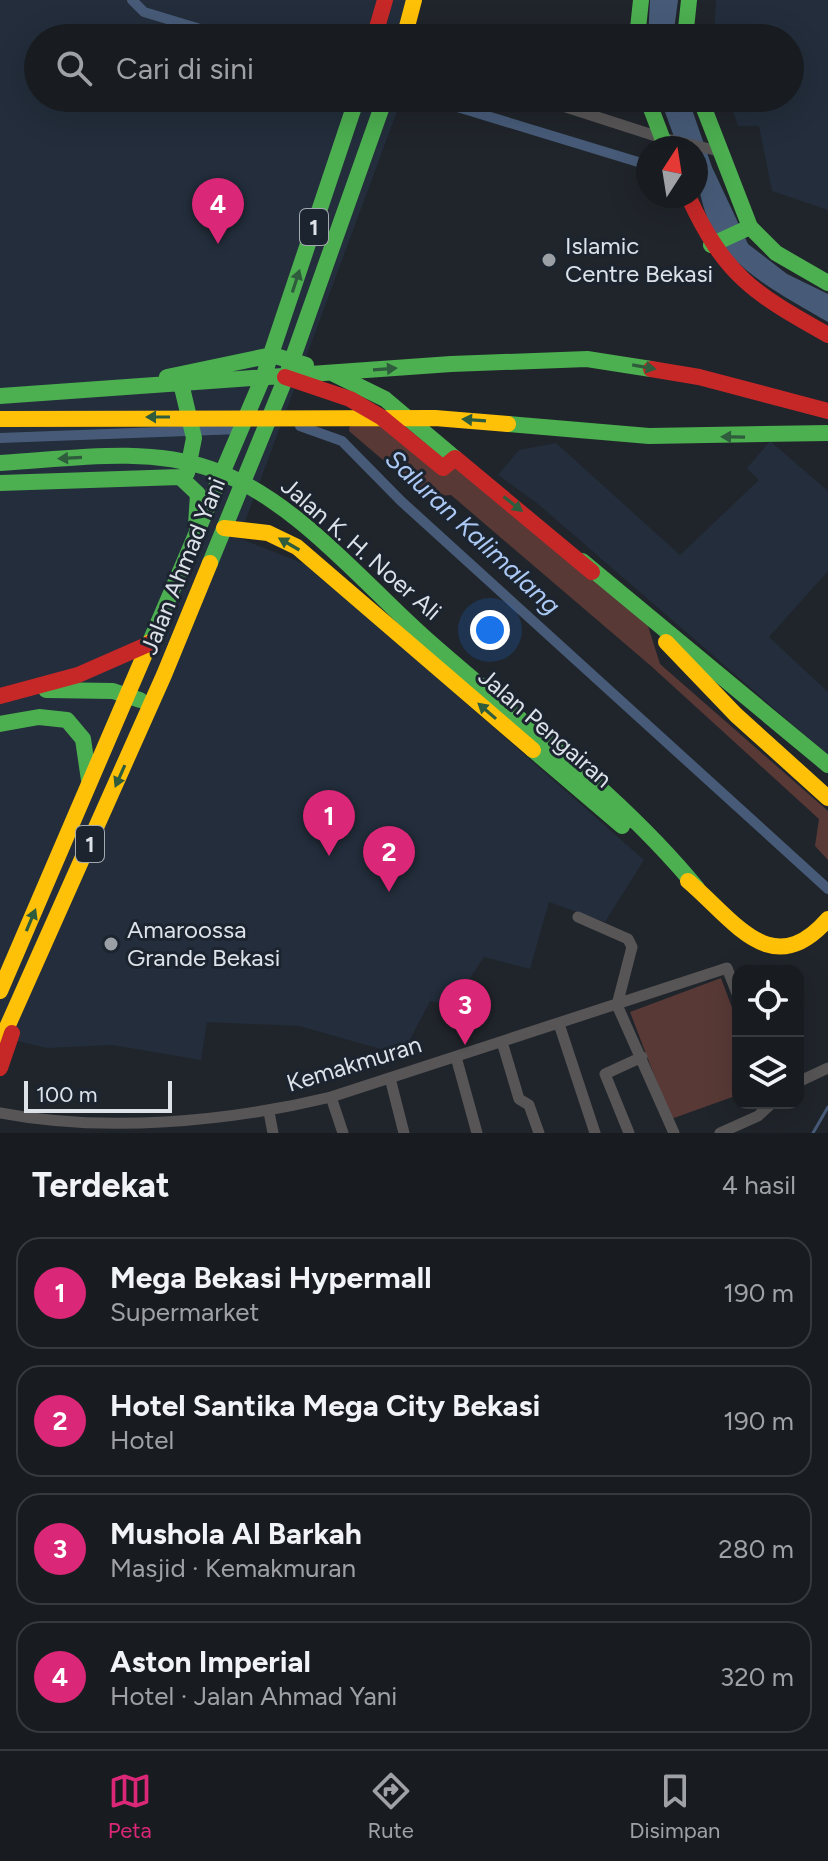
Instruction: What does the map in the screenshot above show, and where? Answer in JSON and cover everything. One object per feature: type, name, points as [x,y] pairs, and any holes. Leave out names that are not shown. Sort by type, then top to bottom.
[{"type":"main road","points":[[378,24],[385,0]]},
{"type":"main road","points":[[408,24],[414,0]]},
{"type":"main road","points":[[638,24],[641,0]]},
{"type":"main road","points":[[686,24],[689,0]]},
{"type":"main road","name":"Jalan Ahmad Yani","points":[[0,991],[264,375],[352,112]]},
{"type":"main road","name":"Jalan Ahmad Yani","points":[[0,1043],[151,705],[257,449],[292,361],[380,112]]},
{"type":"main road","points":[[653,112],[663,136]]},
{"type":"main road","points":[[704,112],[714,150],[746,228],[793,265],[828,283]]},
{"type":"main road","points":[[694,208],[733,276],[748,290],[828,335]]},
{"type":"main road","points":[[713,244],[746,228]]},
{"type":"main road","points":[[0,395],[122,388],[272,355],[369,386],[396,404],[455,458],[828,765]]},
{"type":"main road","points":[[0,395],[451,364],[587,359],[699,377],[828,411]]},
{"type":"main road","points":[[0,483],[185,479],[193,455],[190,413],[179,375]]},
{"type":"main road","points":[[264,375],[286,377],[350,399],[381,417],[443,468],[455,458]]},
{"type":"main road","points":[[0,419],[381,417],[435,418],[649,436],[752,437],[820,433]]},
{"type":"main road","name":"Jalan K. H. Noer Ali","points":[[0,463],[121,456],[162,458],[211,469],[272,498],[423,636],[659,842],[697,888]]},
{"type":"main road","name":"Jalan Ahmad Yani","points":[[185,479],[198,494],[191,549]]},
{"type":"main road","name":"Jalan Pengairan","points":[[224,528],[268,533],[297,547],[745,932],[763,943],[793,948],[828,919]]},
{"type":"main road","points":[[582,561],[680,655],[828,783]]},
{"type":"main road","points":[[0,696],[26,691],[130,654],[151,643]]},
{"type":"main road","points":[[680,655],[736,715],[828,798]]},
{"type":"main road","points":[[26,691],[95,690],[129,695],[151,705]]},
{"type":"main road","points":[[2,724],[38,715],[62,718],[73,724],[82,732],[88,750],[89,788]]},
{"type":"main road","points":[[0,1068],[28,984]]},
{"type":"street","points":[[579,112],[649,136]]},
{"type":"street","points":[[708,149],[714,150]]},
{"type":"street","points":[[578,917],[628,939],[632,947],[617,1005],[674,1133]]},
{"type":"street","name":"Kemakmuran","points":[[0,1113],[68,1125],[136,1128],[269,1112],[331,1097],[727,968],[732,981]]},
{"type":"street","points":[[559,1024],[595,1133]]},
{"type":"street","points":[[502,1042],[519,1099],[529,1105],[539,1133]]},
{"type":"street","points":[[456,1057],[477,1133]]},
{"type":"street","points":[[629,1133],[605,1074],[642,1057]]},
{"type":"street","points":[[804,1079],[828,1068]]},
{"type":"street","points":[[390,1078],[404,1133]]},
{"type":"street","points":[[331,1097],[343,1133]]},
{"type":"street","points":[[720,1133],[758,1116],[766,1109]]},
{"type":"street","points":[[269,1112],[273,1133]]},
{"type":"shaded area","points":[[0,0],[414,0],[408,24],[24,24],[24,112],[397,112],[239,538],[310,566],[644,860],[605,922],[549,902],[530,969],[484,957],[452,1006],[430,1001],[402,1055],[299,1026],[207,1022],[201,1060],[112,1045],[47,1048],[0,1037]]},
{"type":"shaded area","points":[[716,0],[828,0],[828,210],[772,191],[759,126],[738,126],[734,112],[804,112],[804,24],[715,24]]},
{"type":"shaded area","points":[[351,417],[381,418],[455,458],[648,626],[660,664],[828,811],[828,860],[815,846],[819,819],[651,666],[451,495],[425,497],[408,482],[408,474],[397,472],[349,431]]},
{"type":"shaded area","points":[[770,441],[828,491],[828,571],[769,637],[828,692],[828,755],[538,504],[498,475],[519,450],[556,443],[680,555],[759,480],[747,468]]},
{"type":"shaded area","points":[[721,978],[732,1008],[732,1097],[671,1119],[630,1012]]},
{"type":"water","points":[[650,0],[678,0],[675,24],[649,24]]},
{"type":"water","points":[[665,112],[693,112],[701,136],[674,136]]},
{"type":"water","points":[[708,156],[748,244],[787,274],[828,294],[828,322],[751,274],[717,236],[704,208],[708,208]]},
{"type":"waterway","points":[[132,0],[144,12],[184,24]]},
{"type":"waterway","points":[[474,112],[636,161]]},
{"type":"waterway","name":"Saluran Kalimalang","points":[[300,426],[342,441],[401,501],[828,889]]},
{"type":"waterway","name":"Saluran Kalimalang","points":[[0,438],[240,429]]},
{"type":"waterway","points":[[813,1133],[828,1107]]},
{"type":"traffic: fast","points":[[638,24],[641,0]]},
{"type":"traffic: fast","points":[[686,24],[689,0]]},
{"type":"traffic: fast","points":[[150,642],[264,375],[352,112]]},
{"type":"traffic: fast","points":[[210,563],[286,377],[380,112]]},
{"type":"traffic: fast","points":[[652,112],[661,136]]},
{"type":"traffic: fast","points":[[705,112],[750,227],[776,253],[828,283]]},
{"type":"traffic: fast","points":[[711,245],[750,227]]},
{"type":"traffic: fast","points":[[167,377],[272,355],[306,365]]},
{"type":"traffic: fast","points":[[0,396],[451,364],[587,359],[651,369]]},
{"type":"traffic: fast","points":[[334,374],[385,399],[455,458]]},
{"type":"traffic: fast","points":[[179,375],[194,438],[187,473]]},
{"type":"traffic: fast","points":[[508,424],[649,436],[828,433]]},
{"type":"traffic: fast","points":[[0,463],[107,456],[160,458],[211,469],[270,499],[325,542],[424,637],[601,788],[667,853],[697,888]]},
{"type":"traffic: fast","points":[[0,483],[180,477],[198,494],[196,525]]},
{"type":"traffic: fast","points":[[582,561],[828,765]]},
{"type":"traffic: fast","points":[[46,690],[113,691],[140,700]]},
{"type":"traffic: fast","points":[[0,724],[39,717],[67,720],[83,739],[89,780]]},
{"type":"traffic: fast","points":[[533,750],[622,826]]},
{"type":"traffic: slow","points":[[408,24],[414,0]]},
{"type":"traffic: slow","points":[[0,419],[435,418],[508,424]]},
{"type":"traffic: slow","points":[[224,528],[268,533],[297,547],[533,750]]},
{"type":"traffic: slow","points":[[0,1043],[164,675],[210,563]]},
{"type":"traffic: slow","points":[[0,991],[150,642]]},
{"type":"traffic: slow","points":[[666,642],[736,715],[828,798]]},
{"type":"traffic: slow","points":[[688,881],[738,927],[771,946],[789,946],[808,937],[828,919]]},
{"type":"traffic: jam","points":[[378,24],[385,0]]},
{"type":"traffic: jam","points":[[694,208],[715,246],[744,280],[760,294],[828,335]]},
{"type":"traffic: jam","points":[[651,369],[699,377],[828,411]]},
{"type":"traffic: jam","points":[[285,377],[350,399],[381,417],[443,468],[455,458],[592,572]]},
{"type":"traffic: jam","points":[[0,696],[78,675],[151,643]]},
{"type":"traffic: jam","points":[[0,1068],[12,1033]]},
{"type":"place","name":"Aston Imperial","points":[[218,244]]},
{"type":"place","name":"Islamic Centre Bekasi","points":[[549,260]]},
{"type":"place","name":"Mega Bekasi Hypermall","points":[[329,856]]},
{"type":"place","name":"Hotel Santika Mega City Bekasi","points":[[389,892]]},
{"type":"place","name":"Amaroossa Grande Bekasi","points":[[111,944]]},
{"type":"place","name":"Mushola Al Barkah","points":[[465,1045]]}]
